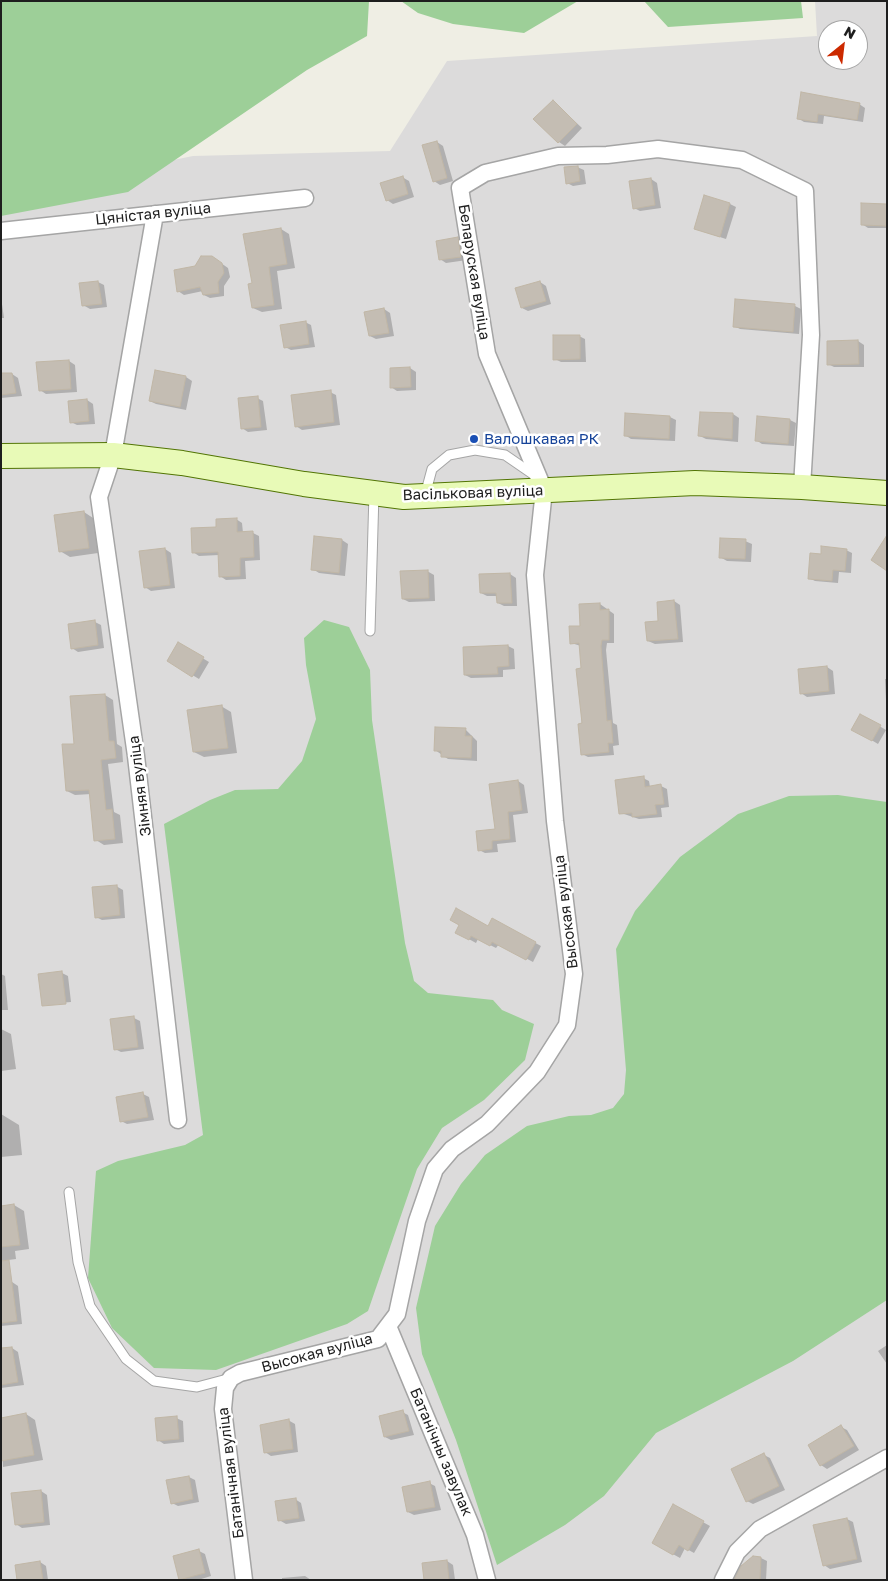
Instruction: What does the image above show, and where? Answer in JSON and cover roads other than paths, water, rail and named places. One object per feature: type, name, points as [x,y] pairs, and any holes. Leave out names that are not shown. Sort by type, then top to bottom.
[{"type":"street","name":"Беларуская вуліца","points":[[542,484],[487,354],[460,188],[485,173],[558,156],[606,155],[658,149],[742,160],[806,191],[811,335],[802,487]]},
{"type":"street","name":"Цяністая вуліца","points":[[1,231],[305,198]]},
{"type":"street","name":"Зімняя вуліца","points":[[155,214],[113,455],[99,496],[136,756],[178,1120]]},
{"type":"street","name":"Васільковая вуліца","points":[[1,456],[113,455],[182,463],[304,484],[404,497],[542,484],[694,483],[802,487],[887,493]]},
{"type":"street","name":"Высокая вуліца","points":[[236,1376],[378,1339],[397,1314],[417,1222],[435,1169],[452,1148],[487,1124],[537,1072],[567,1025],[574,974],[555,821],[535,575],[542,484]]},
{"type":"street","name":"Батанічны завулак","points":[[388,1326],[476,1535],[487,1580]]},
{"type":"street","name":"Батанічная вуліца","points":[[236,1376],[225,1388],[223,1409],[244,1580]]},
{"type":"street","points":[[723,1580],[737,1552],[760,1530],[887,1458]]},
{"type":"lane","points":[[425,496],[432,469],[449,456],[475,450],[505,455],[542,484]]},
{"type":"lane","points":[[370,631],[374,493]]},
{"type":"lane","points":[[69,1192],[78,1262],[90,1306],[126,1360],[154,1381],[198,1387],[236,1376]]},
{"type":"place","name":"Валошкавая РК","points":[[474,439]]}]
